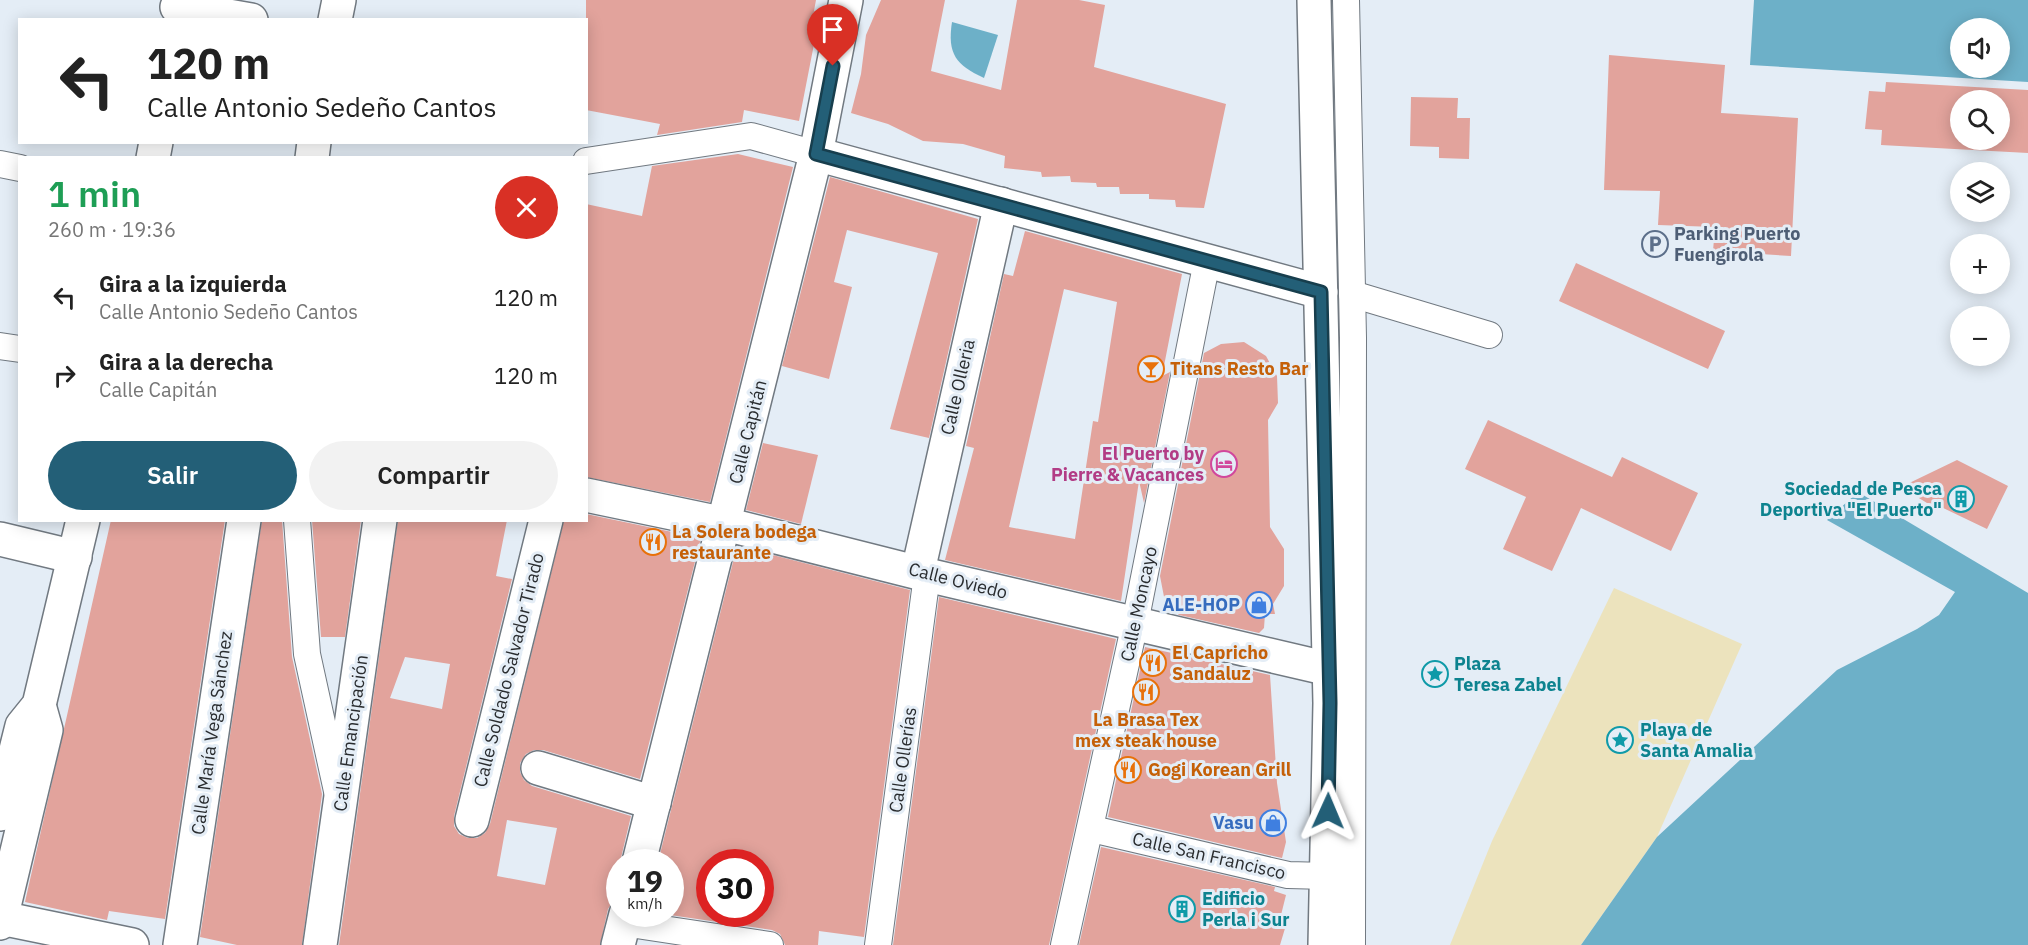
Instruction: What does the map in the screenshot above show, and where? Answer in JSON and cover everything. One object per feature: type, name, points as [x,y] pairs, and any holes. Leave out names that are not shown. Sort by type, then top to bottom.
[{"type":"street","points":[[335,18],[339,0]]},
{"type":"street","name":"Calle Capitán","points":[[642,849],[816,154],[846,0]]},
{"type":"street","points":[[1314,0],[1336,293],[1352,945]]},
{"type":"street","points":[[1325,945],[1336,293],[1346,0]]},
{"type":"street","points":[[177,9],[238,18]]},
{"type":"street","points":[[588,161],[751,136],[1207,261],[1489,335]]},
{"type":"street","points":[[0,165],[18,168]]},
{"type":"street","name":"Calle Olleria","points":[[922,573],[1001,204]]},
{"type":"street","name":"Calle Moncayo","points":[[1064,945],[1092,829],[1207,261]]},
{"type":"street","points":[[0,346],[18,349]]},
{"type":"street","name":"Calle Oviedo","points":[[588,495],[725,524],[1329,669]]},
{"type":"street","points":[[0,814],[21,726],[39,705],[83,522]]},
{"type":"street","name":"Calle María Vega Sánchez","points":[[180,945],[244,522]]},
{"type":"street","points":[[297,522],[307,654],[341,806]]},
{"type":"street","name":"Calle Emancipación","points":[[320,945],[380,522]]},
{"type":"street","name":"Calle Soldado Salvador Tirado","points":[[472,820],[546,522]]},
{"type":"street","points":[[0,539],[75,557]]},
{"type":"street","name":"Calle Ollerías","points":[[878,945],[922,573]]},
{"type":"street","points":[[39,705],[46,730],[1,921],[132,945]]},
{"type":"street","points":[[538,768],[654,803]]},
{"type":"street","name":"Calle San Francisco","points":[[1092,829],[1288,875],[1327,876]]},
{"type":"street","points":[[622,927],[770,945]]},
{"type":"sand","name":"Playa de Santa Amalia","points":[[1614,588],[1742,644],[1657,837],[1581,945],[1450,945],[1492,841]]},
{"type":"water","points":[[1754,0],[2028,0],[2028,82],[1963,78],[2010,78],[2010,18],[1950,18],[1950,77],[1750,65]]},
{"type":"water","points":[[952,22],[998,35],[984,78],[966,68],[956,57],[951,42]]},
{"type":"water","points":[[1858,492],[2028,593],[2028,945],[1581,945],[1657,837],[1837,670],[1917,629],[1939,615],[1955,592],[1827,520]]},
{"type":"building","points":[[586,0],[816,0],[809,38],[815,39],[799,121],[744,110],[742,122],[657,135],[660,124],[588,110],[588,18],[586,18]]},
{"type":"building","points":[[881,0],[945,0],[931,71],[1001,90],[1017,0],[1079,0],[1105,5],[1094,67],[1226,104],[1204,208],[1176,207],[1175,200],[1149,199],[1149,194],[1120,194],[1119,187],[1097,187],[1096,183],[1071,182],[1070,176],[1042,177],[1041,172],[1004,168],[1005,156],[963,144],[923,141],[888,124],[851,113],[861,74],[866,35]]},
{"type":"building","points":[[1609,55],[1725,65],[1721,113],[1798,118],[1791,256],[1713,251],[1715,227],[1658,225],[1660,191],[1604,190]]},
{"type":"building","points":[[1886,82],[2028,90],[2028,153],[1973,150],[2010,150],[2010,90],[1950,90],[1950,149],[1881,145],[1882,130],[1865,129],[1869,91],[1885,92]]},
{"type":"building","points":[[1411,97],[1458,98],[1457,118],[1470,118],[1469,159],[1439,158],[1439,147],[1410,146]]},
{"type":"building","points":[[738,154],[793,167],[710,502],[588,477],[588,204],[642,216],[652,166]]},
{"type":"building","points":[[830,177],[978,219],[929,438],[890,429],[938,253],[847,230],[834,282],[852,287],[829,379],[782,366]]},
{"type":"building","points":[[1025,231],[1182,274],[1162,376],[1170,372],[1144,503],[1139,481],[1121,601],[945,560],[974,448],[966,446],[1004,274],[1013,276]],"holes":[[[1064,289],[1117,302],[1098,422],[1093,421],[1075,539],[1009,527]]]},
{"type":"building","points":[[1576,263],[1725,331],[1708,369],[1559,301]]},
{"type":"building","name":"El Puerto by Pierre & Vacances","points":[[1244,342],[1266,356],[1277,376],[1278,403],[1268,420],[1270,527],[1284,549],[1284,586],[1273,604],[1275,614],[1265,614],[1264,628],[1259,633],[1179,615],[1165,602],[1160,576],[1204,353],[1221,344]]},
{"type":"building","points":[[1488,420],[1612,477],[1622,457],[1698,493],[1671,551],[1581,508],[1552,571],[1503,549],[1526,497],[1465,469]]},
{"type":"building","points":[[763,443],[818,455],[801,524],[746,510]]},
{"type":"building","name":"Sociedad de Pesca Deportiva \"El Puerto\"","points":[[1957,460],[2008,486],[1987,529],[1939,506],[1927,503],[1901,487]]},
{"type":"building","points":[[588,514],[701,538],[640,779],[543,750],[534,750],[526,754],[520,763],[520,772],[524,780],[532,786],[631,816],[623,849],[606,849],[606,918],[600,945],[339,945],[398,522],[507,522],[496,576],[512,579],[454,816],[454,826],[459,834],[468,838],[477,838],[485,833],[490,824],[564,522],[588,522]],"holes":[[[405,657],[450,664],[442,709],[390,698]],[[507,820],[557,828],[545,885],[497,876]]]},
{"type":"building","points":[[111,522],[225,522],[165,919],[109,911],[107,920],[25,902]]},
{"type":"building","points":[[262,522],[282,522],[292,657],[322,794],[302,945],[237,945],[200,937]]},
{"type":"building","points":[[312,522],[361,522],[345,637],[321,637]]},
{"type":"building","points":[[737,546],[910,590],[864,937],[819,931],[818,945],[785,945],[780,934],[772,930],[752,927],[774,927],[774,849],[696,849],[696,919],[684,917],[684,849],[661,849]]},
{"type":"building","points":[[939,597],[1116,639],[1049,945],[893,945]]},
{"type":"building","points":[[1145,647],[1270,675],[1277,783],[1286,842],[1282,858],[1108,817]]},
{"type":"building","name":"Edificio Perla i Sur","points":[[1101,847],[1275,887],[1274,891],[1286,895],[1279,923],[1286,925],[1280,945],[1079,945]]},
{"type":"place","name":"Parking Puerto Fuengirola","points":[[1655,244]]},
{"type":"place","name":"Titans Resto Bar","points":[[1151,369]]},
{"type":"place","name":"El Puerto by Pierre & Vacances","points":[[1224,464]]},
{"type":"place","name":"Sociedad de Pesca Deportiva \"El Puerto\"","points":[[1961,499]]},
{"type":"place","name":"La Solera bodega restaurante","points":[[653,542]]},
{"type":"place","name":"ALE-HOP","points":[[1259,605]]},
{"type":"place","name":"El Capricho Sandaluz","points":[[1153,663]]},
{"type":"place","name":"Plaza Teresa Zabel","points":[[1435,674]]},
{"type":"place","name":"La Brasa Tex mex steak house","points":[[1146,692]]},
{"type":"place","name":"Playa de Santa Amalia","points":[[1620,740]]},
{"type":"place","name":"Gogi Korean Grill","points":[[1128,770]]},
{"type":"place","name":"Vasu","points":[[1273,823]]},
{"type":"place","name":"Edificio Perla i Sur","points":[[1182,909]]},
{"type":"route","points":[[833,66],[816,154],[1321,292],[1330,703],[1328,811]]}]
